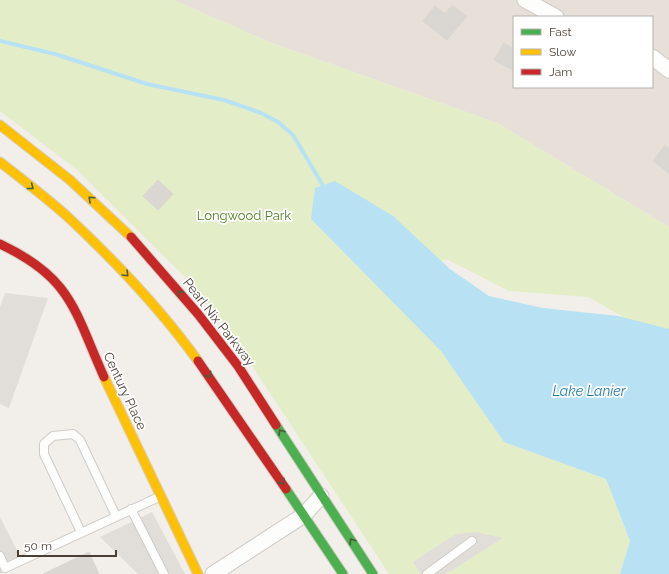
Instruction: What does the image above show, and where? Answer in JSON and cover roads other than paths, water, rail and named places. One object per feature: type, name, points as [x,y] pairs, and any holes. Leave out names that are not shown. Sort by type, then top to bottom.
[{"type":"street","points":[[524,0],[554,16]]},
{"type":"street","points":[[653,58],[669,70]]},
{"type":"street","name":"Pearl Nix Parkway","points":[[0,125],[70,180],[120,226],[155,263],[198,314],[238,366],[373,574]]},
{"type":"street","points":[[0,162],[68,217],[134,282],[172,326],[218,388],[343,574]]},
{"type":"street","name":"Century Place","points":[[0,244],[28,257],[42,268],[62,289],[76,310],[96,360],[198,574]]},
{"type":"street","points":[[213,574],[304,515],[321,496]]},
{"type":"lane","points":[[81,532],[44,454],[44,444],[53,436],[73,434],[80,440],[116,516]]},
{"type":"lane","points":[[0,556],[5,568],[160,497]]},
{"type":"lane","points":[[131,509],[164,574]]},
{"type":"lane","points":[[427,574],[472,541]]},
{"type":"water","name":"Lake Lanier","points":[[335,181],[393,216],[450,269],[489,296],[543,308],[618,316],[669,329],[669,574],[620,574],[630,541],[606,479],[504,442],[441,351],[311,219],[315,188]]},
{"type":"waterway","points":[[0,41],[55,54],[147,84],[224,100],[261,113],[278,122],[293,135],[325,189]]},
{"type":"park label","name":"Longwood Park","points":[[244,215]]}]
